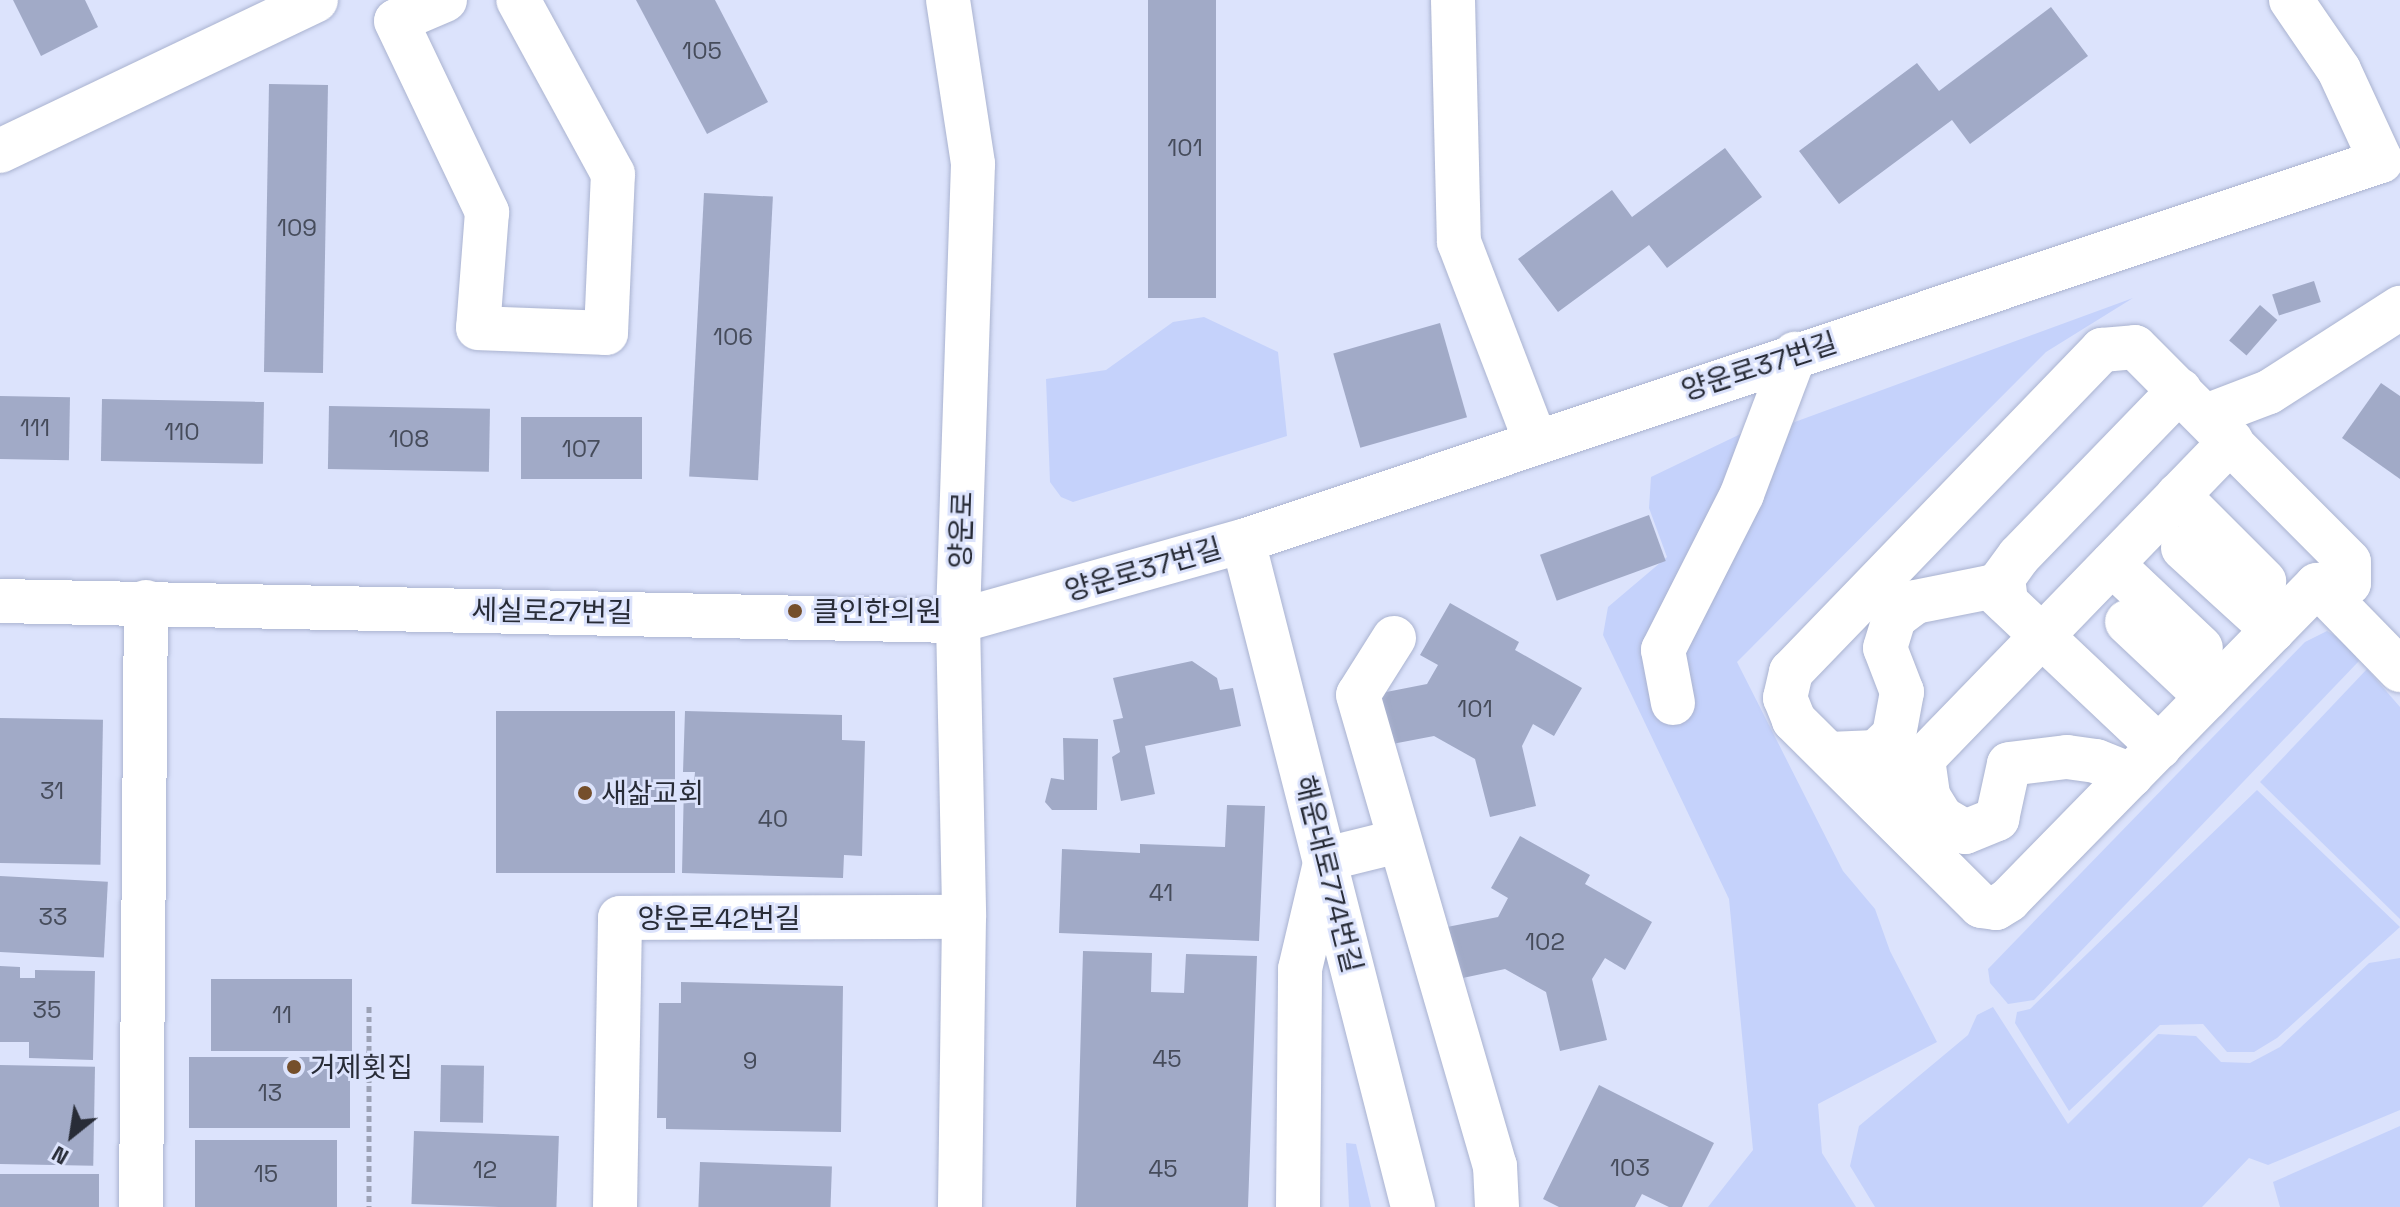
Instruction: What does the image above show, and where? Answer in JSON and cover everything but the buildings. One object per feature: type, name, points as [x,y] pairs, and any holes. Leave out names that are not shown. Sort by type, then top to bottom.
[{"type":"street","points":[[0,151],[316,0]]},
{"type":"street","points":[[438,2],[396,21],[487,212],[478,328],[606,333],[613,174],[518,0]]},
{"type":"street","name":"양운로","points":[[948,0],[973,164],[958,621],[964,917],[960,1207]]},
{"type":"street","points":[[1453,0],[1459,242],[1535,440]]},
{"type":"street","name":"양운로37번길","points":[[958,621],[1243,541],[1535,440],[2390,158],[2339,70],[2291,0]]},
{"type":"street","points":[[2006,602],[2003,578],[2019,556],[2206,415],[2269,392],[2400,308]]},
{"type":"street","points":[[2135,347],[2349,562],[2349,583],[2317,585],[1996,908],[1981,906],[1794,720],[1785,698],[1791,672],[2102,350],[2135,347]]},
{"type":"street","points":[[1673,703],[1663,650],[1742,494],[1795,354]]},
{"type":"street","points":[[1879,804],[2178,495],[2206,415]]},
{"type":"street","points":[[2178,495],[2261,563]]},
{"type":"street","name":"해운대로774번길","points":[[1243,541],[1413,1207]]},
{"type":"street","points":[[2112,564],[2273,630]]},
{"type":"street","points":[[2317,585],[2400,670]]},
{"type":"street","points":[[1829,754],[1876,752],[1894,735],[1902,692],[1885,648],[1894,618],[1915,602],[1990,587],[2042,636],[2145,761]]},
{"type":"street","name":"세실로27번길","points":[[0,601],[958,621]]},
{"type":"street","points":[[141,1207],[146,602]]},
{"type":"street","points":[[2131,637],[2207,697]]},
{"type":"street","points":[[1394,638],[1358,695],[1495,1166],[1497,1207]]},
{"type":"street","points":[[1923,759],[1928,796],[1942,818],[1965,832],[1997,819],[2009,764],[2067,757],[2096,761],[2145,761]]},
{"type":"street","points":[[1298,1207],[1300,969],[1326,859],[1399,841]]},
{"type":"street","name":"양운로42번길","points":[[615,1207],[620,918],[964,917]]},
{"type":"path","points":[[369,1006],[369,1207]]},
{"type":"shaded area","points":[[2133,298],[2046,352],[1737,662],[1843,871],[1875,909],[1890,951],[1937,1042],[1818,1104],[1822,1153],[1856,1207],[1708,1207],[1753,1150],[1729,899],[1603,635],[1608,607],[1667,557],[1649,508],[1651,477],[1751,429],[1792,423]]},
{"type":"shaded area","points":[[1204,317],[1278,352],[1287,436],[1073,502],[1061,497],[1050,482],[1046,379],[1106,370],[1173,322]]},
{"type":"shaded area","points":[[2327,631],[2344,641],[2359,661],[2034,1000],[2008,1004],[1990,983],[1988,969],[2305,642]]},
{"type":"shaded area","points":[[2367,669],[2400,707],[2400,919],[2260,782]]},
{"type":"shaded area","points":[[2257,790],[2400,927],[2277,1038],[2254,1052],[2227,1052],[2203,1024],[2160,1025],[2069,1111],[2015,1023],[2017,1012],[2030,1009]]},
{"type":"shaded area","points":[[2400,958],[2400,1110],[2268,1165],[2249,1158],[2202,1207],[1875,1207],[1850,1166],[1859,1126],[1968,1035],[1977,1015],[1993,1007],[2068,1124],[2158,1034],[2196,1036],[2221,1062],[2250,1063],[2280,1047],[2369,963]]},
{"type":"shaded area","points":[[2400,1126],[2400,1207],[2280,1207],[2273,1182]]},
{"type":"shaded area","points":[[1346,1143],[1356,1144],[1371,1207],[1349,1207]]},
{"type":"place","name":"클인한의원","points":[[795,611]]},
{"type":"place","name":"새삶교회","points":[[585,793]]},
{"type":"place","name":"거제횟집","points":[[294,1067]]}]
